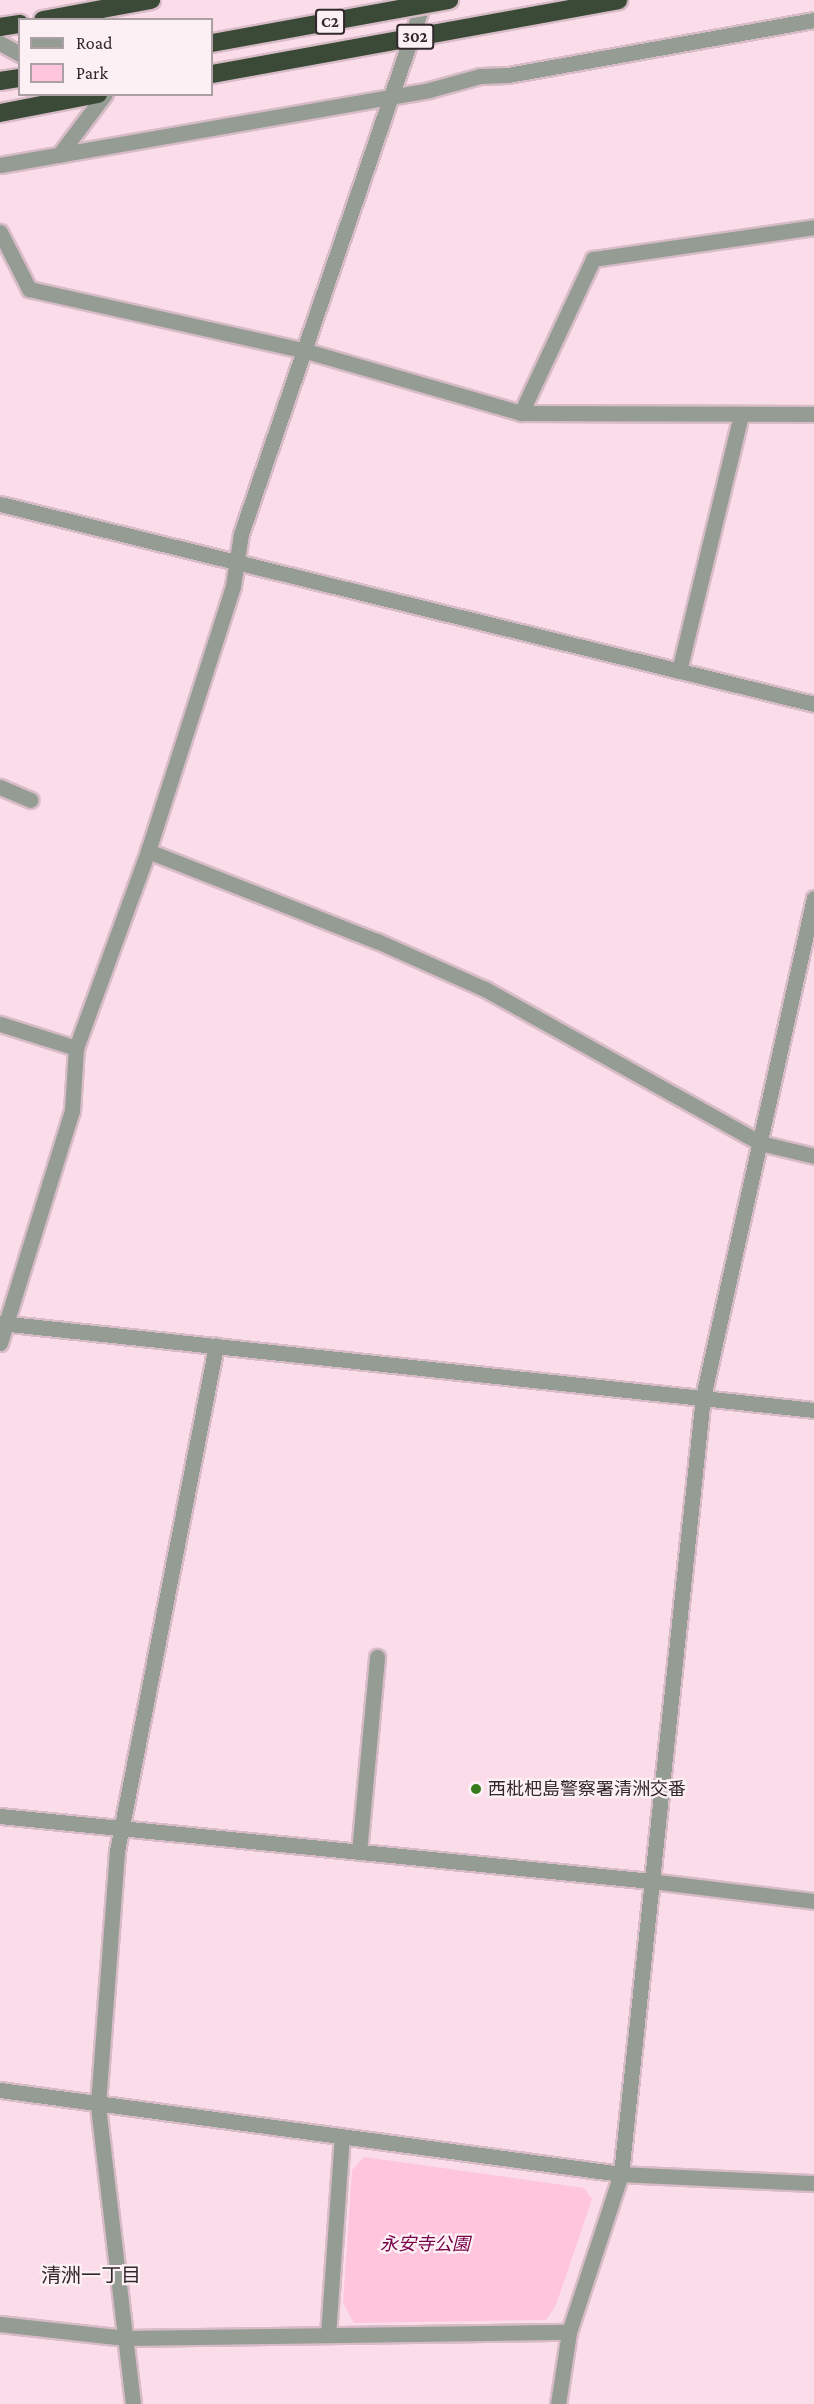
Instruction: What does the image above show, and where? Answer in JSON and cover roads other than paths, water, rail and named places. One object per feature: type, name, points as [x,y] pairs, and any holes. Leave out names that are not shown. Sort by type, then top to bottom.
[{"type":"highway","points":[[54,18],[151,0]]},
{"type":"highway","name":"C2","points":[[213,43],[449,0]]},
{"type":"highway","name":"302","points":[[213,74],[618,0]]},
{"type":"highway","points":[[0,27],[18,24]]},
{"type":"highway","points":[[0,81],[18,78]]},
{"type":"highway","points":[[0,113],[91,96]]},
{"type":"street","points":[[0,1343],[3,1324],[72,1111],[76,1048],[148,851],[233,586],[241,534],[423,0]]},
{"type":"street","points":[[0,165],[388,98],[480,76],[508,75],[814,20]]},
{"type":"street","points":[[0,43],[18,53]]},
{"type":"street","points":[[59,155],[103,96]]},
{"type":"street","points":[[521,413],[593,259],[814,227]]},
{"type":"street","points":[[0,232],[29,288],[303,350],[521,413],[814,414]]},
{"type":"street","points":[[679,670],[741,414]]},
{"type":"street","points":[[0,504],[814,704]]},
{"type":"street","points":[[0,787],[30,800]]},
{"type":"street","points":[[148,851],[377,941],[485,989],[760,1143],[814,1156]]},
{"type":"street","points":[[558,2404],[570,2332],[621,2175],[703,1397],[760,1143],[809,944],[814,898]]},
{"type":"street","points":[[0,1024],[76,1048]]},
{"type":"street","points":[[3,1324],[814,1410]]},
{"type":"street","points":[[133,2404],[98,2104],[119,1828],[216,1346]]},
{"type":"street","points":[[358,1852],[377,1657]]},
{"type":"street","points":[[0,1816],[651,1881],[814,1901]]},
{"type":"street","points":[[0,2090],[621,2175],[814,2183]]},
{"type":"street","points":[[328,2336],[342,2137]]},
{"type":"street","points":[[0,2324],[125,2338],[570,2332]]},
{"type":"place","name":"西枇杷島警察署清洲交番","points":[[476,1789]]},
{"type":"district","name":"清洲一丁目","points":[[91,2275]]},
{"type":"park label","name":"永安寺公園","points":[[425,2244]]}]
